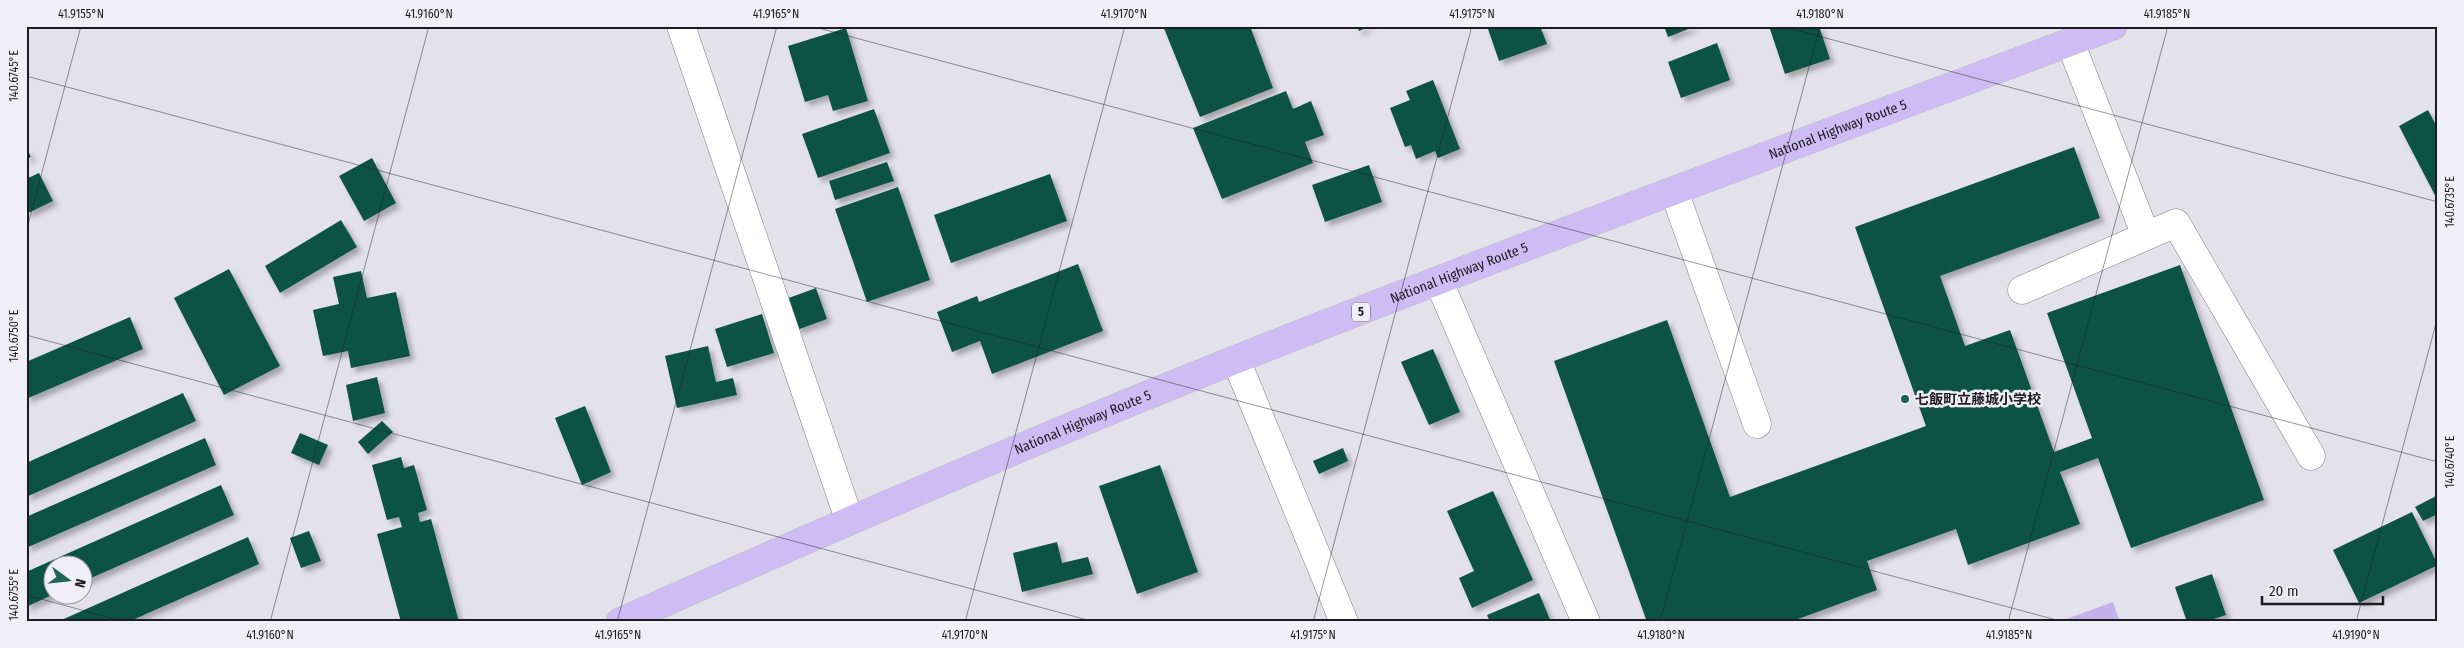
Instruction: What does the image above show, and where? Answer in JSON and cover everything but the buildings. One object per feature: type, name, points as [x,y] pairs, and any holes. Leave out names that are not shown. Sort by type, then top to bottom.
[{"type":"highway","name":"National Highway Route 5","points":[[620,622],[849,520],[1236,360],[1674,190],[2112,26]]},
{"type":"street","points":[[682,26],[849,520]]},
{"type":"street","points":[[2070,42],[2146,236]]},
{"type":"street","points":[[1674,190],[1757,424]]},
{"type":"street","points":[[2022,290],[2176,222],[2311,456]]},
{"type":"street","points":[[1438,282],[1586,622]]},
{"type":"street","points":[[1236,360],[1344,622]]},
{"type":"shaded area","points":[[2113,602],[2120,622],[2058,622]]},
{"type":"place","name":"七飯町立藤城小学校","points":[[1905,399]]}]
